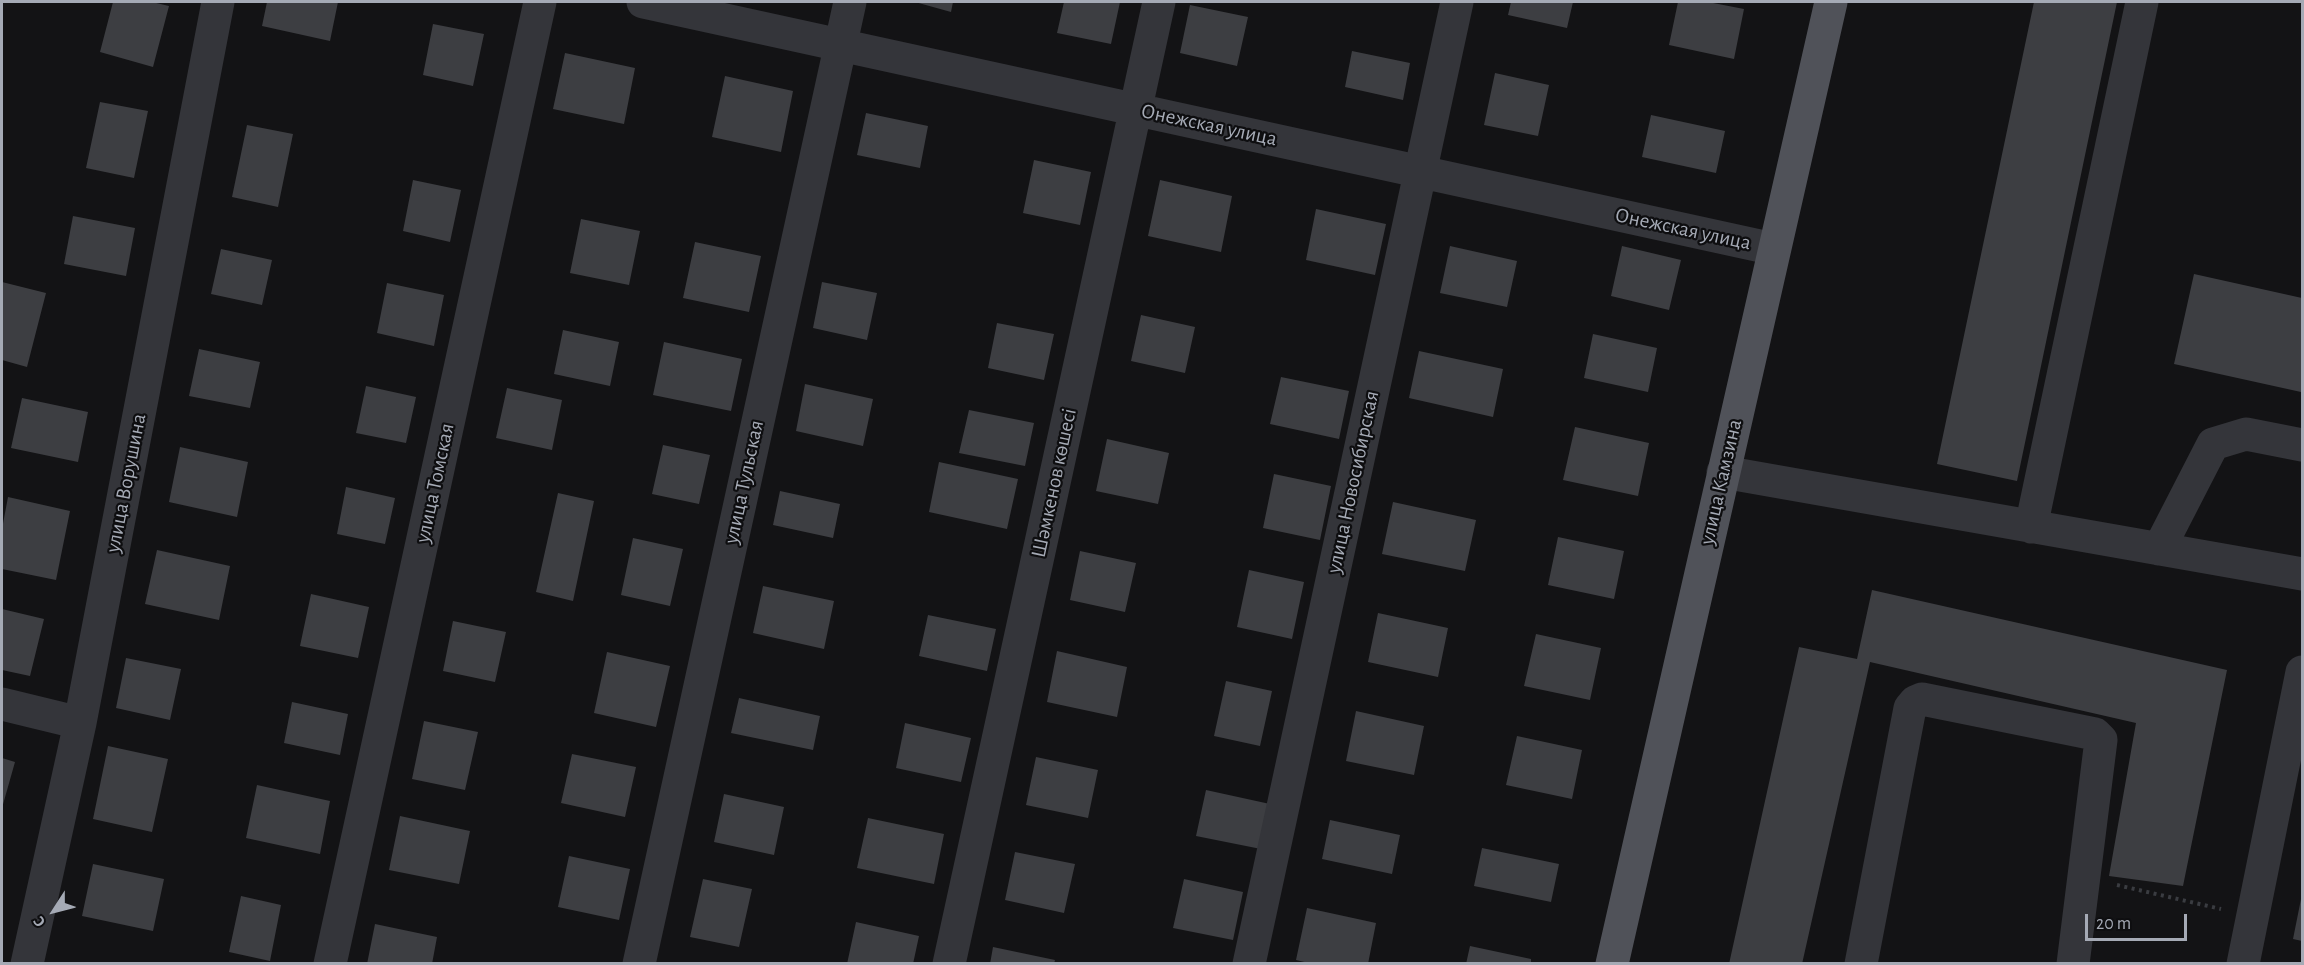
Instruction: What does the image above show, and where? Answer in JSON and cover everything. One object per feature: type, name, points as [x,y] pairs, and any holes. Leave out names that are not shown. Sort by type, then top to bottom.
[{"type":"main road","name":"улица Камзина","points":[[1612,963],[1831,2]]},
{"type":"street","name":"улица Ворушина","points":[[27,963],[80,723],[218,2]]},
{"type":"street","name":"улица Томская","points":[[330,963],[540,2]]},
{"type":"street","name":"Онежская улица","points":[[644,2],[1774,249]]},
{"type":"street","name":"улица Тульская","points":[[639,963],[850,2]]},
{"type":"street","name":"Шәмкенов көшесі","points":[[949,963],[1159,2]]},
{"type":"street","name":"улица Новосибирская","points":[[1249,963],[1457,2]]},
{"type":"street","points":[[2031,527],[2142,2]]},
{"type":"street","points":[[2159,549],[2213,444],[2247,434],[2302,446]]},
{"type":"street","points":[[1723,472],[2302,574]]},
{"type":"street","points":[[2243,963],[2302,672]]},
{"type":"street","points":[[1861,963],[1910,708],[1922,699],[2095,734],[2101,740],[2073,963]]},
{"type":"street","points":[[2,704],[80,723]]},
{"type":"path","points":[[2085,878],[2253,917]]},
{"type":"building","points":[[113,2],[152,2],[169,6],[153,67],[100,52]]},
{"type":"building","points":[[267,2],[338,2],[330,41],[262,26]]},
{"type":"building","points":[[915,2],[953,2],[951,12]]},
{"type":"building","points":[[1064,2],[1120,2],[1111,44],[1057,33]]},
{"type":"building","points":[[1511,2],[1573,2],[1567,28],[1508,15]]},
{"type":"building","points":[[1678,2],[1708,2],[1744,9],[1734,59],[1669,45]]},
{"type":"building","points":[[2034,2],[2117,2],[2017,481],[1937,464]]},
{"type":"building","points":[[1190,5],[1248,17],[1237,66],[1180,53]]},
{"type":"building","points":[[433,24],[484,34],[473,86],[423,75]]},
{"type":"building","points":[[1352,51],[1410,63],[1403,100],[1345,87]]},
{"type":"building","points":[[565,53],[635,68],[624,124],[553,109]]},
{"type":"building","points":[[1495,73],[1549,85],[1538,136],[1484,125]]},
{"type":"building","points":[[725,76],[793,91],[781,152],[712,137]]},
{"type":"building","points":[[100,102],[148,111],[134,178],[86,168]]},
{"type":"building","points":[[866,113],[928,126],[920,168],[857,155]]},
{"type":"building","points":[[1651,115],[1725,131],[1716,173],[1642,157]]},
{"type":"building","points":[[247,125],[293,134],[278,207],[232,197]]},
{"type":"building","points":[[1034,160],[1091,172],[1080,225],[1023,213]]},
{"type":"building","points":[[413,180],[461,190],[450,242],[403,231]]},
{"type":"building","points":[[1160,180],[1232,196],[1221,252],[1148,236]]},
{"type":"building","points":[[1316,209],[1386,224],[1375,275],[1306,260]]},
{"type":"building","points":[[73,216],[135,228],[126,276],[64,264]]},
{"type":"building","points":[[581,219],[640,231],[629,285],[570,273]]},
{"type":"building","points":[[695,242],[761,256],[749,312],[683,298]]},
{"type":"building","points":[[1450,246],[1517,261],[1507,307],[1440,293]]},
{"type":"building","points":[[1622,246],[1681,260],[1669,310],[1611,296]]},
{"type":"building","points":[[221,249],[272,260],[262,305],[211,294]]},
{"type":"building","points":[[2194,274],[2302,298],[2301,392],[2174,364]]},
{"type":"building","points":[[2,282],[46,293],[27,367],[2,360]]},
{"type":"building","points":[[822,282],[877,293],[867,340],[813,328]]},
{"type":"building","points":[[387,283],[444,295],[434,346],[377,333]]},
{"type":"building","points":[[1141,315],[1195,327],[1185,373],[1131,361]]},
{"type":"building","points":[[997,323],[1054,334],[1044,380],[988,368]]},
{"type":"building","points":[[563,330],[619,342],[610,386],[554,374]]},
{"type":"building","points":[[1593,334],[1657,348],[1648,392],[1584,378]]},
{"type":"building","points":[[664,342],[742,359],[731,411],[653,395]]},
{"type":"building","points":[[199,349],[260,362],[250,408],[189,396]]},
{"type":"building","points":[[1419,351],[1503,369],[1493,417],[1409,398]]},
{"type":"building","points":[[1281,377],[1349,391],[1339,439],[1270,424]]},
{"type":"building","points":[[805,384],[873,399],[863,446],[796,431]]},
{"type":"building","points":[[366,386],[416,397],[406,443],[356,433]]},
{"type":"building","points":[[507,388],[562,400],[552,450],[496,438]]},
{"type":"building","points":[[22,398],[88,412],[78,462],[11,448]]},
{"type":"building","points":[[969,410],[1034,423],[1025,466],[959,453]]},
{"type":"building","points":[[1575,427],[1649,443],[1638,496],[1563,480]]},
{"type":"building","points":[[1107,439],[1169,453],[1158,504],[1096,491]]},
{"type":"building","points":[[663,445],[710,455],[699,504],[652,494]]},
{"type":"building","points":[[180,447],[248,462],[237,517],[169,502]]},
{"type":"building","points":[[939,462],[1018,479],[1007,529],[929,512]]},
{"type":"building","points":[[1274,474],[1331,486],[1320,540],[1263,528]]},
{"type":"building","points":[[346,487],[395,498],[385,544],[337,534]]},
{"type":"building","points":[[780,491],[840,504],[833,538],[773,525]]},
{"type":"building","points":[[558,493],[594,501],[573,601],[536,592]]},
{"type":"building","points":[[8,497],[70,511],[56,580],[2,569],[2,529]]},
{"type":"building","points":[[1393,502],[1476,520],[1465,571],[1382,554]]},
{"type":"building","points":[[1558,537],[1624,551],[1614,599],[1548,585]]},
{"type":"building","points":[[633,538],[683,549],[670,606],[621,595]]},
{"type":"building","points":[[157,550],[230,566],[219,620],[145,604]]},
{"type":"building","points":[[1080,551],[1136,563],[1125,612],[1070,600]]},
{"type":"building","points":[[1249,570],[1304,582],[1292,639],[1237,627]]},
{"type":"building","points":[[763,586],[834,601],[824,649],[753,633]]},
{"type":"building","points":[[1872,590],[2227,670],[2183,886],[2109,876],[2136,723],[1870,662],[1802,964],[1729,964],[1799,647],[1857,659]]},
{"type":"building","points":[[311,594],[369,607],[358,658],[300,646]]},
{"type":"building","points":[[2,609],[44,619],[30,676],[2,670]]},
{"type":"building","points":[[1378,613],[1448,628],[1438,677],[1368,662]]},
{"type":"building","points":[[928,615],[996,629],[987,671],[919,656]]},
{"type":"building","points":[[453,621],[506,632],[495,682],[443,671]]},
{"type":"building","points":[[1536,634],[1601,648],[1590,700],[1524,686]]},
{"type":"building","points":[[1057,651],[1127,667],[1117,717],[1047,702]]},
{"type":"building","points":[[607,652],[670,666],[656,727],[594,713]]},
{"type":"building","points":[[126,658],[181,669],[170,720],[116,708]]},
{"type":"building","points":[[1226,681],[1272,691],[1260,746],[1214,736]]},
{"type":"building","points":[[739,698],[820,716],[813,750],[731,733]]},
{"type":"building","points":[[292,702],[348,714],[340,755],[284,743]]},
{"type":"building","points":[[1356,711],[1424,726],[1414,775],[1346,761]]},
{"type":"building","points":[[424,721],[478,732],[465,790],[412,779]]},
{"type":"building","points":[[905,723],[971,738],[961,782],[896,768]]},
{"type":"building","points":[[1517,736],[1582,750],[1572,799],[1506,785]]},
{"type":"building","points":[[108,746],[168,759],[152,832],[93,819]]},
{"type":"building","points":[[572,754],[636,767],[625,817],[561,803]]},
{"type":"building","points":[[1036,757],[1098,770],[1088,818],[1026,805]]},
{"type":"building","points":[[2,758],[15,762],[2,808]]},
{"type":"building","points":[[257,785],[330,801],[320,854],[246,838]]},
{"type":"building","points":[[1206,790],[1270,804],[1261,849],[1196,836]]},
{"type":"building","points":[[724,794],[784,807],[774,855],[714,842]]},
{"type":"building","points":[[400,816],[470,831],[459,884],[389,870]]},
{"type":"building","points":[[868,818],[944,834],[934,884],[857,868]]},
{"type":"building","points":[[1330,820],[1400,835],[1392,874],[1322,859]]},
{"type":"building","points":[[1482,848],[1559,864],[1551,902],[1474,886]]},
{"type":"building","points":[[1015,852],[1075,864],[1064,913],[1005,900]]},
{"type":"building","points":[[569,856],[630,869],[619,920],[558,907]]},
{"type":"building","points":[[93,864],[164,879],[153,931],[82,916]]},
{"type":"building","points":[[703,879],[752,889],[739,947],[690,937]]},
{"type":"building","points":[[1184,879],[1243,892],[1233,940],[1173,928]]},
{"type":"building","points":[[241,896],[281,905],[270,961],[229,952]]},
{"type":"building","points":[[2302,900],[2302,941],[2293,939]]},
{"type":"building","points":[[1307,908],[1376,923],[1368,964],[1313,964],[1296,960]]},
{"type":"building","points":[[856,922],[919,936],[913,964],[847,964]]},
{"type":"building","points":[[375,924],[437,937],[432,964],[367,964]]},
{"type":"building","points":[[1470,946],[1531,959],[1531,964],[1466,964]]},
{"type":"building","points":[[993,947],[1055,960],[1054,964],[990,964]]}]
